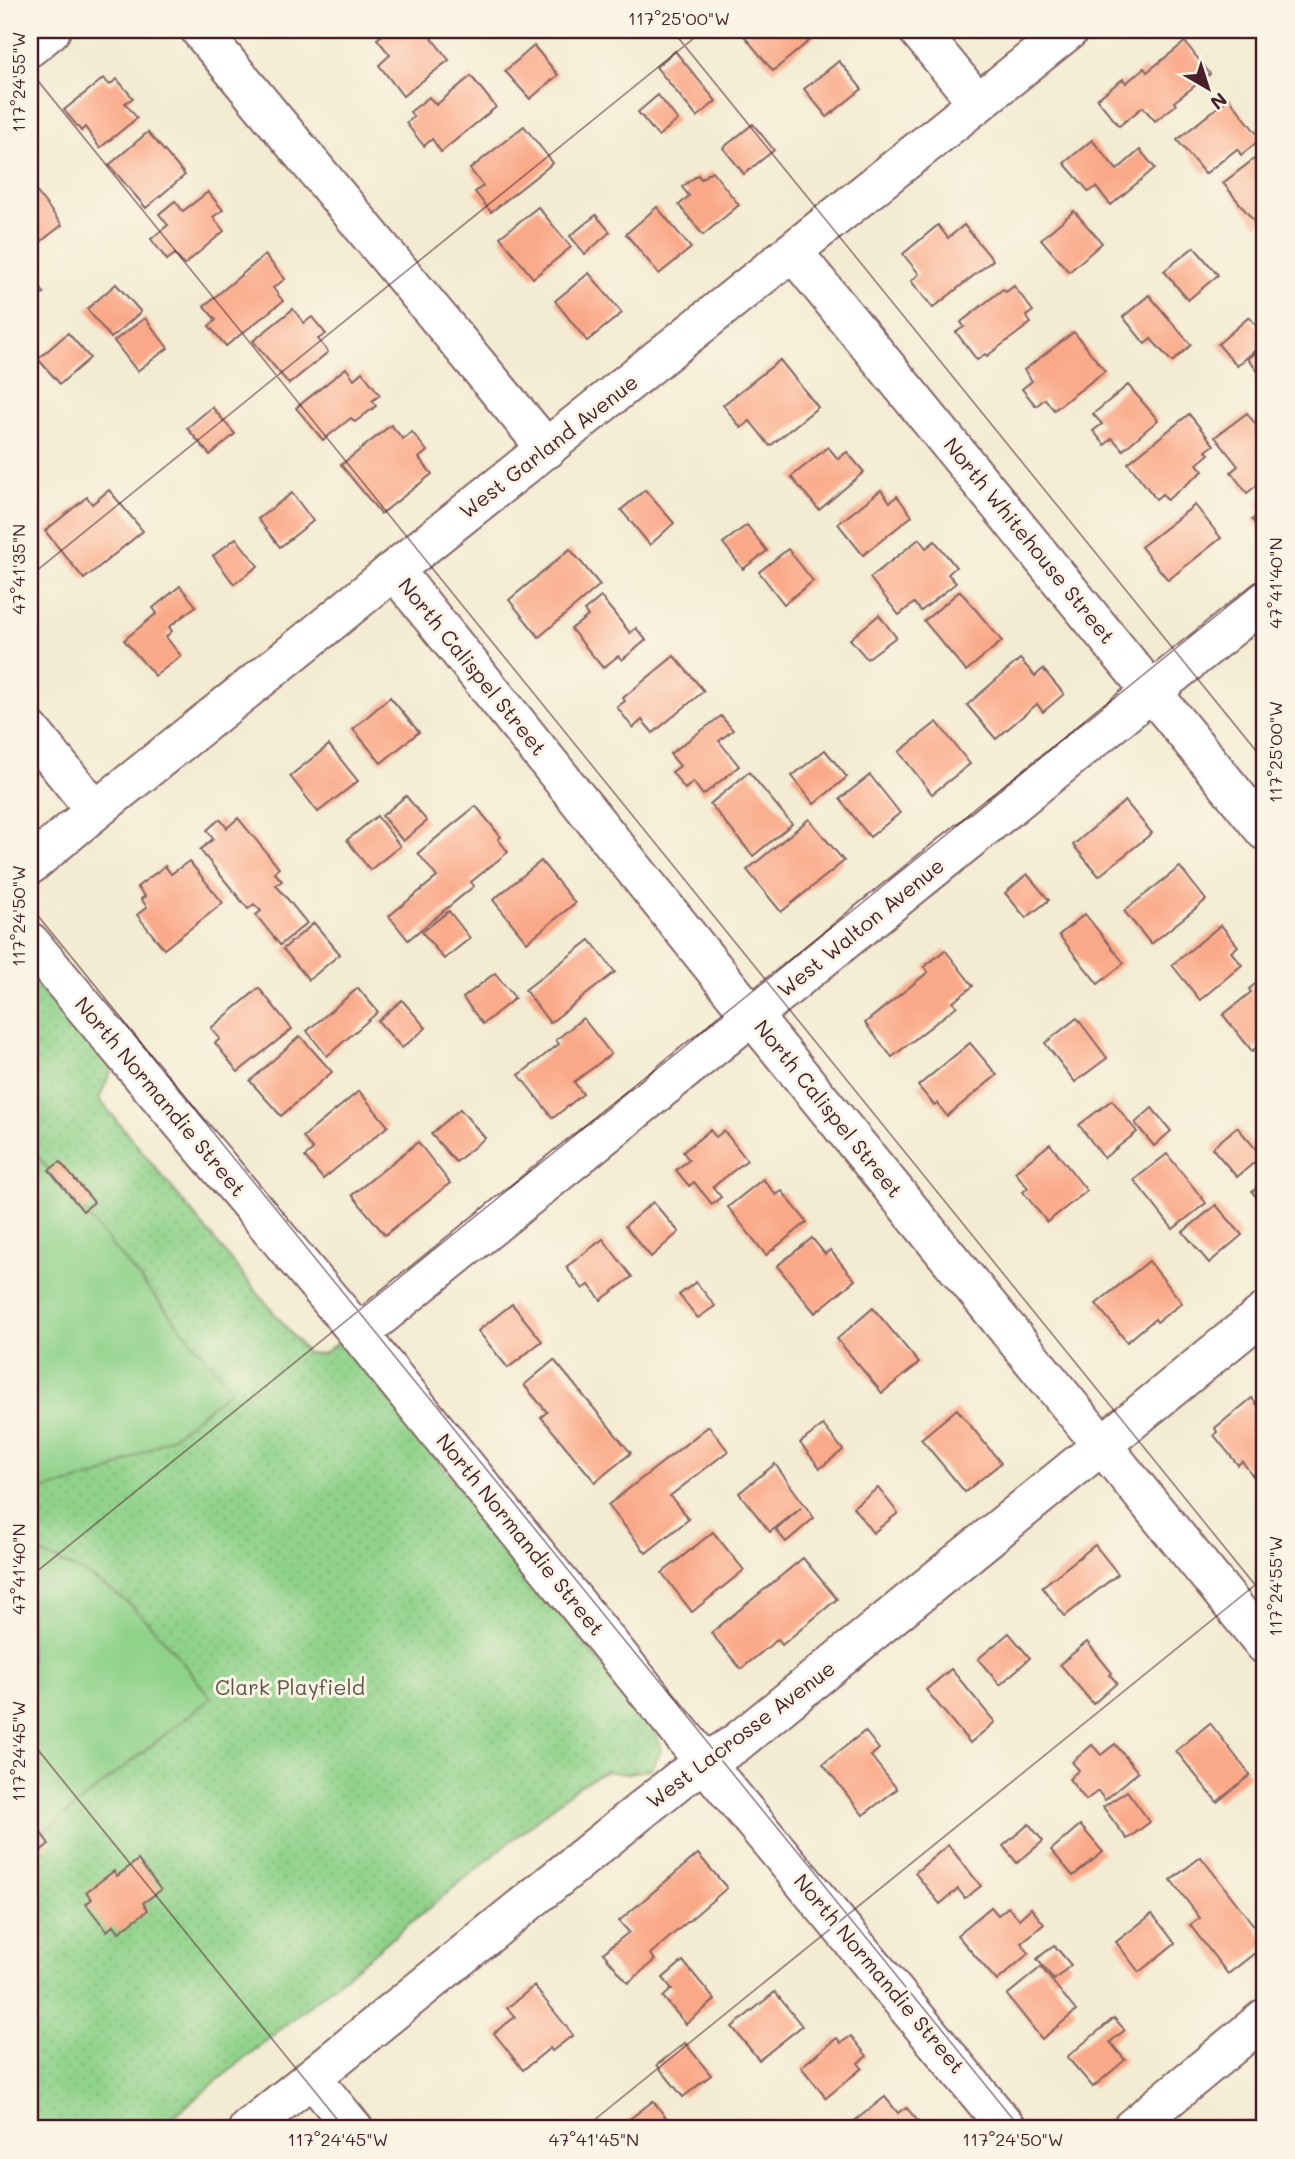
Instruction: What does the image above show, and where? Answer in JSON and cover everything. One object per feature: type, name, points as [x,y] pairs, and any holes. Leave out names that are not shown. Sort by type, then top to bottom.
[{"type":"street","points":[[30,47],[51,30]]},
{"type":"street","points":[[200,30],[547,449]]},
{"type":"street","points":[[918,30],[978,103]]},
{"type":"street","name":"West Garland Avenue","points":[[30,865],[95,810],[317,635],[394,570],[1069,30]]},
{"type":"street","name":"North Whitehouse Street","points":[[793,252],[1265,831]]},
{"type":"street","name":"North Calispel Street","points":[[394,570],[752,1016],[1265,1645]]},
{"type":"street","name":"West Walton Avenue","points":[[359,1335],[1265,600]]},
{"type":"street","points":[[30,730],[95,810]]},
{"type":"street","name":"North Normandie Street","points":[[30,942],[359,1335],[705,1763],[1008,2129]]},
{"type":"street","name":"West Lacrosse Avenue","points":[[248,2129],[680,1779],[735,1744],[1265,1312]]},
{"type":"street","points":[[1130,2129],[1265,2018]]},
{"type":"street","points":[[312,2078],[354,2129]]},
{"type":"green space","name":"Clark Playfield","points":[[30,963],[113,1066],[99,1099],[307,1353],[323,1354],[341,1340],[651,1726],[661,1751],[651,1769],[625,1774],[606,1771],[578,1786],[158,2129],[30,2129]]},
{"type":"green space","points":[[30,1147],[232,1389],[172,1437],[104,1474],[30,1493]]},
{"type":"green space","points":[[30,1549],[94,1579],[129,1604],[162,1637],[211,1698],[30,1842]]},
{"type":"building","points":[[389,30],[425,30],[449,60],[403,96],[379,65],[390,55],[377,39]]},
{"type":"building","points":[[752,30],[820,32],[773,71],[744,36]]},
{"type":"building","points":[[1185,42],[1210,74],[1174,102],[1176,105],[1155,121],[1143,107],[1119,126],[1097,99],[1123,79],[1126,83],[1144,68],[1147,72]]},
{"type":"building","points":[[534,46],[558,75],[530,99],[505,71]]},
{"type":"building","points":[[675,51],[716,101],[697,117],[656,67]]},
{"type":"building","points":[[839,61],[862,89],[827,117],[804,89]]},
{"type":"building","points":[[471,76],[496,107],[441,152],[432,139],[424,146],[406,123],[414,117],[410,112],[429,97],[436,105]]},
{"type":"building","points":[[104,78],[109,85],[117,79],[133,98],[125,103],[137,118],[100,148],[85,127],[81,131],[64,110]]},
{"type":"building","points":[[658,95],[678,120],[658,136],[638,112]]},
{"type":"building","points":[[1229,98],[1261,139],[1241,155],[1237,149],[1205,174],[1177,140]]},
{"type":"building","points":[[753,124],[774,150],[744,174],[723,148]]},
{"type":"building","points":[[524,126],[553,163],[491,212],[475,192],[483,186],[470,169]]},
{"type":"building","points":[[148,132],[185,175],[146,208],[109,165]]},
{"type":"building","points":[[1092,140],[1117,170],[1140,150],[1155,168],[1111,205],[1096,187],[1089,192],[1064,163]]},
{"type":"building","points":[[1258,156],[1265,165],[1265,218],[1257,225],[1223,183]]},
{"type":"building","points":[[712,171],[739,205],[703,235],[679,205],[689,196],[682,187],[698,175],[701,179]]},
{"type":"building","points":[[30,183],[62,225],[35,246],[30,238]]},
{"type":"building","points":[[208,192],[223,210],[213,217],[224,231],[184,265],[175,254],[167,260],[151,239],[168,225],[159,214],[175,201],[183,211]]},
{"type":"building","points":[[538,207],[571,247],[533,278],[500,237]]},
{"type":"building","points":[[657,207],[691,248],[659,274],[626,234]]},
{"type":"building","points":[[1074,211],[1102,243],[1069,272],[1041,239]]},
{"type":"building","points":[[596,215],[610,232],[585,254],[570,236]]},
{"type":"building","points":[[938,225],[948,238],[964,225],[993,260],[933,308],[911,281],[919,274],[903,254]]},
{"type":"building","points":[[1194,247],[1218,275],[1188,300],[1164,271]]},
{"type":"building","points":[[265,255],[285,279],[273,288],[283,301],[226,346],[209,326],[216,320],[204,306]]},
{"type":"building","points":[[589,273],[622,313],[587,341],[555,301]]},
{"type":"building","points":[[30,274],[44,293],[30,304]]},
{"type":"building","points":[[116,284],[141,312],[111,338],[87,309]]},
{"type":"building","points":[[1014,286],[1033,311],[1026,316],[1031,323],[987,356],[985,354],[977,360],[956,332],[964,327],[961,322],[1003,289],[1006,292]]},
{"type":"building","points":[[1149,295],[1191,345],[1172,362],[1151,339],[1145,344],[1123,317]]},
{"type":"building","points":[[293,309],[304,323],[312,317],[326,334],[318,339],[328,352],[289,384],[253,341]]},
{"type":"building","points":[[1249,317],[1265,336],[1265,342],[1237,366],[1218,344]]},
{"type":"building","points":[[145,318],[168,348],[137,371],[114,341]]},
{"type":"building","points":[[1074,332],[1105,371],[1054,410],[1045,399],[1036,406],[1022,389],[1032,381],[1024,370]]},
{"type":"building","points":[[68,333],[90,358],[60,384],[38,359]]},
{"type":"building","points":[[1265,345],[1265,380],[1248,359]]},
{"type":"building","points":[[780,360],[818,407],[770,446],[750,421],[741,428],[723,405]]},
{"type":"building","points":[[346,368],[354,379],[362,372],[380,395],[372,401],[376,406],[355,422],[351,418],[323,440],[296,408]]},
{"type":"building","points":[[1128,385],[1158,420],[1123,450],[1112,438],[1105,445],[1093,431],[1102,424],[1093,414]]},
{"type":"building","points":[[212,407],[235,434],[210,455],[187,428]]},
{"type":"building","points":[[1247,413],[1265,437],[1265,479],[1247,493],[1231,472],[1238,466],[1215,437]]},
{"type":"building","points":[[1189,414],[1214,445],[1206,451],[1209,454],[1197,464],[1203,471],[1167,500],[1162,494],[1156,499],[1128,463]]},
{"type":"building","points":[[391,425],[403,439],[412,432],[427,451],[419,458],[432,474],[381,514],[341,465]]},
{"type":"building","points":[[828,447],[838,459],[847,452],[864,472],[819,510],[791,477]]},
{"type":"building","points":[[109,490],[143,531],[84,579],[45,531],[87,497],[92,504]]},
{"type":"building","points":[[645,490],[674,523],[650,545],[621,510]]},
{"type":"building","points":[[881,490],[890,502],[897,496],[912,516],[863,555],[838,524]]},
{"type":"building","points":[[292,493],[313,521],[280,547],[258,519]]},
{"type":"building","points":[[1265,497],[1265,537],[1252,520],[1262,511],[1256,504]]},
{"type":"building","points":[[1195,505],[1221,538],[1168,580],[1141,547]]},
{"type":"building","points":[[747,525],[767,551],[743,569],[723,543]]},
{"type":"building","points":[[236,538],[258,566],[234,584],[213,556]]},
{"type":"building","points":[[919,539],[926,548],[935,541],[956,567],[948,574],[956,583],[921,611],[914,603],[899,615],[870,578]]},
{"type":"building","points":[[570,549],[600,585],[539,637],[509,600]]},
{"type":"building","points":[[788,549],[813,581],[784,604],[759,572]]},
{"type":"building","points":[[180,586],[196,606],[169,627],[172,631],[166,637],[181,656],[155,676],[124,640],[157,613],[153,608]]},
{"type":"building","points":[[960,591],[1002,641],[966,671],[924,621]]},
{"type":"building","points":[[601,597],[630,633],[636,628],[646,640],[622,660],[618,656],[603,668],[571,629],[588,616],[584,611]]},
{"type":"building","points":[[879,615],[896,637],[867,659],[850,639]]},
{"type":"building","points":[[674,656],[704,691],[653,733],[642,720],[633,728],[617,707],[625,701],[623,698]]},
{"type":"building","points":[[1020,659],[1035,676],[1043,669],[1064,694],[1043,712],[1037,704],[996,739],[967,705]]},
{"type":"building","points":[[390,697],[419,732],[381,763],[353,729]]},
{"type":"building","points":[[721,716],[733,730],[719,741],[739,766],[703,795],[693,782],[685,789],[672,772],[680,766],[670,754]]},
{"type":"building","points":[[937,722],[970,764],[932,794],[899,752]]},
{"type":"building","points":[[329,745],[358,781],[318,812],[290,776]]},
{"type":"building","points":[[825,750],[847,777],[814,804],[792,776]]},
{"type":"building","points":[[749,772],[792,824],[753,856],[710,804]]},
{"type":"building","points":[[870,775],[900,813],[870,837],[840,799]]},
{"type":"building","points":[[406,796],[427,821],[403,841],[382,816]]},
{"type":"building","points":[[1125,801],[1152,833],[1099,876],[1073,845]]},
{"type":"building","points":[[476,806],[501,837],[498,839],[508,852],[471,882],[474,886],[408,940],[389,916],[437,877],[418,853]]},
{"type":"building","points":[[377,816],[400,846],[370,870],[347,840]]},
{"type":"building","points":[[238,818],[279,868],[274,872],[282,881],[276,885],[307,923],[280,945],[256,915],[261,911],[254,904],[248,909],[200,850],[213,839],[207,830],[220,819],[227,828]]},
{"type":"building","points":[[809,819],[844,861],[781,912],[747,870]]},
{"type":"building","points":[[189,861],[223,903],[164,949],[137,915],[147,907],[141,899],[145,896],[137,887],[165,866],[171,874]]},
{"type":"building","points":[[541,861],[575,903],[527,942],[493,900]]},
{"type":"building","points":[[1180,867],[1206,900],[1151,944],[1124,911]]},
{"type":"building","points":[[1027,874],[1049,900],[1026,918],[1005,893]]},
{"type":"building","points":[[449,911],[470,938],[444,959],[422,932]]},
{"type":"building","points":[[1085,914],[1124,963],[1098,984],[1059,935]]},
{"type":"building","points":[[314,923],[340,954],[309,980],[283,949]]},
{"type":"building","points":[[1221,925],[1238,946],[1231,952],[1242,965],[1200,1000],[1172,965]]},
{"type":"building","points":[[590,940],[615,972],[550,1023],[525,990]]},
{"type":"building","points":[[945,950],[973,986],[953,1002],[957,1006],[892,1057],[865,1023],[928,972],[924,967]]},
{"type":"building","points":[[495,973],[515,998],[483,1024],[463,998]]},
{"type":"building","points":[[1265,976],[1265,1040],[1252,1051],[1223,1015],[1251,992],[1249,989]]},
{"type":"building","points":[[259,988],[292,1029],[238,1072],[215,1043],[220,1039],[211,1028]]},
{"type":"building","points":[[358,988],[378,1012],[327,1056],[307,1031]]},
{"type":"building","points":[[402,1000],[426,1028],[402,1048],[378,1021]]},
{"type":"building","points":[[583,1018],[611,1054],[574,1082],[583,1094],[553,1118],[519,1075],[559,1044],[556,1040]]},
{"type":"building","points":[[1077,1018],[1107,1058],[1075,1082],[1045,1043]]},
{"type":"building","points":[[300,1036],[332,1072],[281,1116],[250,1081]]},
{"type":"building","points":[[970,1043],[997,1075],[947,1116],[918,1086]]},
{"type":"building","points":[[359,1091],[388,1126],[323,1179],[305,1157],[313,1150],[303,1137]]},
{"type":"building","points":[[1112,1100],[1137,1132],[1104,1158],[1079,1125]]},
{"type":"building","points":[[1152,1108],[1171,1131],[1154,1146],[1135,1123]]},
{"type":"building","points":[[460,1109],[485,1138],[456,1162],[431,1134]]},
{"type":"building","points":[[1237,1127],[1262,1156],[1237,1177],[1212,1148]]},
{"type":"building","points":[[710,1130],[716,1137],[724,1131],[747,1160],[713,1187],[721,1197],[712,1204],[694,1182],[689,1186],[676,1170],[689,1160],[683,1152]]},
{"type":"building","points":[[418,1142],[450,1183],[385,1235],[352,1195]]},
{"type":"building","points":[[1050,1144],[1087,1191],[1047,1222],[1023,1192],[1028,1188],[1015,1172]]},
{"type":"building","points":[[1167,1154],[1206,1203],[1173,1229],[1134,1180]]},
{"type":"building","points":[[60,1162],[94,1202],[83,1211],[49,1170]]},
{"type":"building","points":[[763,1179],[776,1195],[782,1191],[807,1222],[766,1255],[728,1207]]},
{"type":"building","points":[[1265,1181],[1265,1208],[1252,1192]]},
{"type":"building","points":[[653,1202],[679,1232],[651,1257],[625,1226]]},
{"type":"building","points":[[1216,1205],[1242,1235],[1209,1263],[1183,1232]]},
{"type":"building","points":[[812,1238],[825,1254],[830,1250],[855,1280],[815,1313],[777,1266]]},
{"type":"building","points":[[603,1239],[632,1277],[601,1300],[589,1285],[583,1289],[566,1267]]},
{"type":"building","points":[[1149,1261],[1182,1303],[1157,1322],[1155,1319],[1127,1342],[1096,1304]]},
{"type":"building","points":[[696,1282],[715,1306],[698,1318],[679,1295]]},
{"type":"building","points":[[512,1304],[542,1341],[508,1368],[478,1331]]},
{"type":"building","points":[[873,1308],[919,1363],[882,1393],[837,1339]]},
{"type":"building","points":[[554,1360],[631,1453],[595,1482],[541,1417],[547,1412],[524,1385]]},
{"type":"building","points":[[1252,1398],[1265,1414],[1265,1466],[1253,1476],[1242,1461],[1238,1465],[1214,1435],[1217,1432],[1215,1428]]},
{"type":"building","points":[[957,1409],[1001,1463],[965,1492],[921,1439]]},
{"type":"building","points":[[823,1425],[843,1450],[820,1468],[800,1443]]},
{"type":"building","points":[[709,1426],[728,1451],[670,1496],[689,1519],[646,1553],[608,1505]]},
{"type":"building","points":[[775,1464],[814,1518],[786,1542],[776,1530],[801,1508],[770,1532],[739,1493]]},
{"type":"building","points":[[878,1488],[898,1513],[873,1533],[853,1507]]},
{"type":"building","points":[[713,1532],[744,1570],[692,1612],[662,1573]]},
{"type":"building","points":[[1095,1545],[1118,1574],[1065,1616],[1042,1587]]},
{"type":"building","points":[[803,1558],[837,1599],[782,1645],[778,1639],[741,1669],[711,1633]]},
{"type":"building","points":[[1009,1633],[1030,1658],[1000,1685],[978,1659]]},
{"type":"building","points":[[1087,1642],[1117,1683],[1093,1704],[1060,1664]]},
{"type":"building","points":[[951,1669],[995,1722],[970,1743],[926,1690]]},
{"type":"building","points":[[1210,1723],[1250,1775],[1217,1802],[1176,1751]]},
{"type":"building","points":[[865,1731],[879,1749],[871,1756],[897,1789],[863,1815],[823,1764]]},
{"type":"building","points":[[1115,1744],[1138,1772],[1105,1800],[1098,1791],[1086,1800],[1069,1779],[1079,1770],[1072,1762],[1092,1745],[1101,1755]]},
{"type":"building","points":[[1127,1791],[1150,1822],[1127,1839],[1103,1807]]},
{"type":"building","points":[[1029,1824],[1043,1841],[1017,1863],[1003,1846]]},
{"type":"building","points":[[1080,1825],[1103,1852],[1073,1876],[1051,1850]]},
{"type":"building","points":[[41,1833],[49,1844],[30,1859],[30,1842]]},
{"type":"building","points":[[948,1845],[981,1886],[965,1898],[958,1889],[940,1904],[915,1873]]},
{"type":"building","points":[[698,1854],[727,1888],[650,1954],[655,1960],[628,1983],[603,1953],[629,1932],[619,1921]]},
{"type":"building","points":[[1201,1857],[1265,1940],[1265,1945],[1228,1974],[1190,1925],[1200,1918],[1171,1880]]},
{"type":"building","points":[[138,1860],[161,1890],[143,1903],[148,1910],[119,1932],[114,1925],[107,1931],[86,1904],[92,1899],[86,1892],[114,1871],[117,1876]]},
{"type":"building","points":[[991,1907],[998,1915],[1008,1907],[1019,1919],[1031,1908],[1044,1924],[1021,1943],[1029,1953],[997,1981],[957,1935]]},
{"type":"building","points":[[1152,1914],[1175,1943],[1139,1972],[1116,1942]]},
{"type":"building","points":[[1054,1945],[1071,1965],[1054,1980],[1037,1959]]},
{"type":"building","points":[[683,1961],[715,2000],[686,2024],[663,1997],[672,1989],[663,1978]]},
{"type":"building","points":[[1041,1967],[1076,2011],[1042,2039],[1007,1995]]},
{"type":"building","points":[[534,1986],[573,2035],[552,2051],[550,2048],[523,2070],[494,2033],[515,2017],[507,2008]]},
{"type":"building","points":[[775,1992],[802,2026],[759,2060],[732,2027]]},
{"type":"building","points":[[1114,2018],[1125,2030],[1110,2042],[1125,2060],[1093,2087],[1067,2057]]},
{"type":"building","points":[[851,2036],[867,2056],[858,2063],[862,2068],[826,2098],[801,2067],[837,2038],[841,2043]]},
{"type":"building","points":[[685,2043],[711,2075],[683,2097],[657,2065]]},
{"type":"building","points":[[885,2097],[898,2113],[906,2107],[923,2127],[851,2129],[848,2126]]},
{"type":"building","points":[[653,2101],[675,2129],[617,2129]]}]
